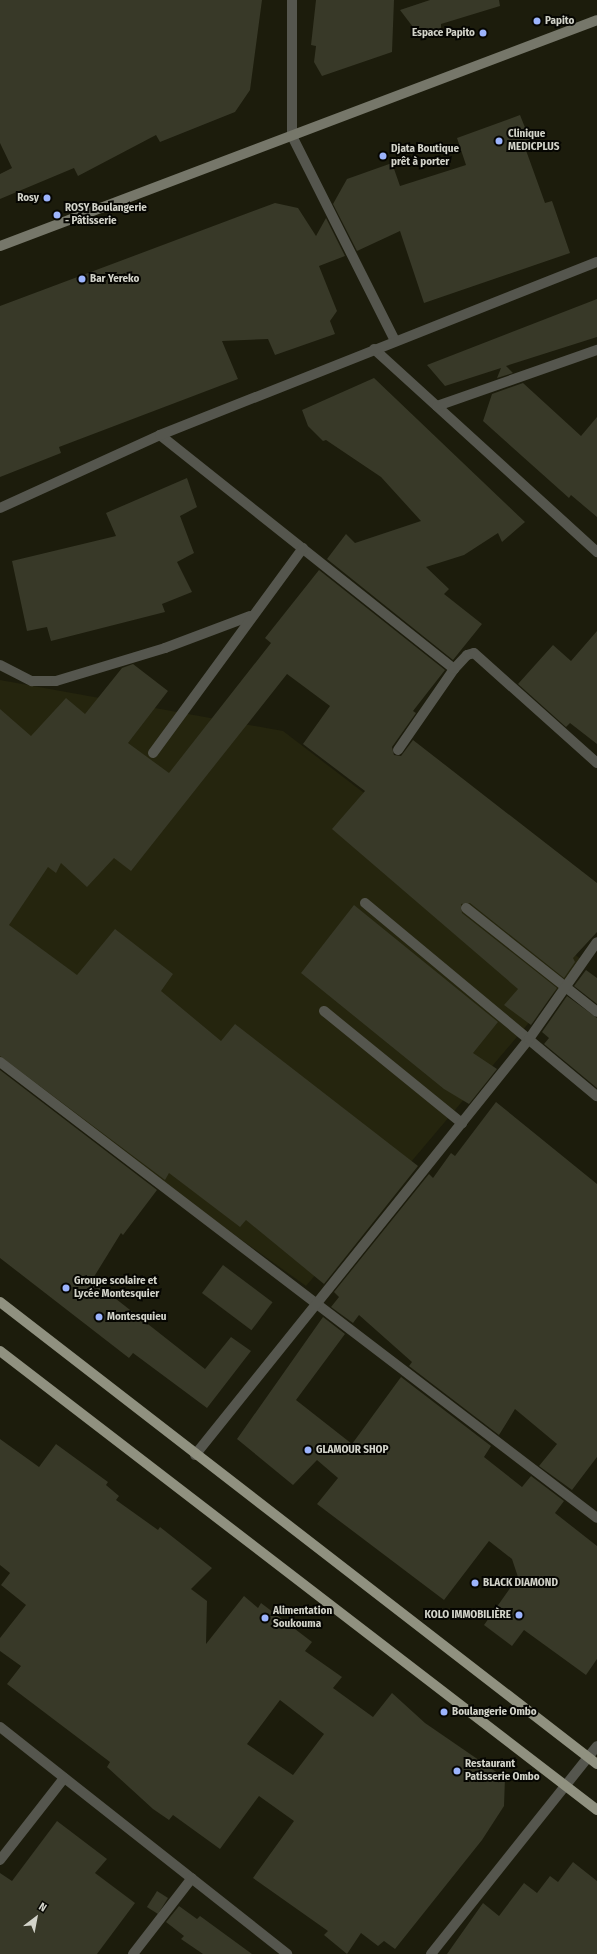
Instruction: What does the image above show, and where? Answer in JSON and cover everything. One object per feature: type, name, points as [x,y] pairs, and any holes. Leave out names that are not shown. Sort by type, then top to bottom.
[{"type":"main road","points":[[0,1302],[195,1455],[597,1764]]},
{"type":"main road","points":[[0,1351],[597,1810]]},
{"type":"street","points":[[292,0],[292,136],[395,341]]},
{"type":"street","points":[[0,246],[597,20]]},
{"type":"street","points":[[0,508],[160,435],[597,262]]},
{"type":"street","points":[[374,349],[597,552]]},
{"type":"street","points":[[437,406],[597,350]]},
{"type":"street","points":[[160,435],[454,669]]},
{"type":"street","points":[[153,754],[250,616],[302,548]]},
{"type":"street","points":[[0,665],[32,681],[56,681],[165,648],[250,616]]},
{"type":"street","points":[[398,750],[454,669],[467,655],[474,653],[597,763]]},
{"type":"street","points":[[365,903],[597,1096]]},
{"type":"street","points":[[466,908],[565,984],[597,1012]]},
{"type":"street","points":[[195,1455],[529,1039],[565,984],[597,942]]},
{"type":"street","points":[[324,1011],[462,1123]]},
{"type":"street","points":[[0,1062],[317,1302],[597,1518]]},
{"type":"street","points":[[0,1727],[287,1954]]},
{"type":"street","points":[[431,1954],[597,1746]]},
{"type":"street","points":[[0,1860],[64,1778]]},
{"type":"street","points":[[133,1954],[192,1878]]},
{"type":"shaded area","points":[[0,680],[283,731],[582,960],[306,1286],[0,1067]]},
{"type":"building","points":[[0,0],[262,0],[250,90],[235,112],[160,142],[156,135],[78,176],[74,168],[0,199],[0,174],[12,168],[0,143]]},
{"type":"building","points":[[316,0],[394,0],[392,52],[322,76],[314,62],[316,46],[311,45]]},
{"type":"building","points":[[430,0],[499,0],[500,6],[441,24],[441,33],[422,39],[400,10]]},
{"type":"building","points":[[520,115],[530,140],[523,142],[545,203],[552,201],[570,253],[424,303],[400,231],[357,251],[333,204],[347,179],[392,163],[400,186],[466,165],[457,138]]},
{"type":"building","points":[[275,203],[298,208],[316,236],[326,218],[345,256],[319,266],[337,311],[330,321],[335,334],[275,355],[268,339],[222,341],[238,379],[59,447],[61,453],[0,477],[0,306]]},
{"type":"building","points":[[597,299],[597,337],[506,366],[513,373],[497,378],[501,368],[445,386],[427,365]]},
{"type":"building","points":[[374,378],[525,522],[502,542],[498,533],[464,555],[426,567],[449,589],[444,594],[482,624],[453,660],[327,559],[346,534],[355,543],[421,521],[381,477],[326,440],[323,441],[308,426],[302,410]]},
{"type":"building","points":[[523,383],[581,436],[597,417],[597,517],[571,495],[569,498],[483,421],[492,394]]},
{"type":"building","points":[[187,478],[197,507],[180,516],[194,553],[177,562],[192,592],[162,604],[165,612],[51,641],[47,627],[27,631],[12,561],[116,536],[106,513]]},
{"type":"building","points":[[319,570],[445,670],[413,711],[416,713],[392,747],[394,755],[401,756],[413,740],[597,883],[597,932],[573,958],[575,962],[564,978],[470,903],[461,904],[462,913],[557,988],[531,1025],[504,1005],[518,989],[332,829],[365,791],[303,744],[330,706],[287,674],[131,871],[114,858],[87,887],[61,863],[56,873],[48,867],[9,925],[77,975],[115,929],[173,974],[161,991],[221,1041],[235,1024],[418,1166],[324,1284],[246,1220],[240,1227],[169,1173],[165,1180],[0,1056],[0,709],[31,736],[66,698],[85,714],[122,668],[133,664],[168,691],[128,743],[169,773],[271,643],[265,638]]},
{"type":"building","points":[[597,631],[597,744],[570,723],[566,727],[518,684],[553,645],[571,661]]},
{"type":"building","points":[[354,905],[498,1022],[473,1053],[497,1069],[469,1104],[444,1089],[301,973]]},
{"type":"building","points":[[586,970],[597,978],[597,1004],[574,986]]},
{"type":"building","points":[[567,996],[597,1018],[597,1088],[544,1044],[549,1038],[542,1032]]},
{"type":"building","points":[[0,1070],[157,1190],[123,1235],[121,1233],[92,1280],[205,1369],[231,1337],[251,1351],[207,1408],[133,1353],[129,1358],[0,1258]]},
{"type":"building","points":[[496,1102],[597,1184],[597,1457],[572,1490],[539,1466],[557,1444],[515,1409],[499,1435],[409,1366],[412,1362],[359,1315],[353,1323],[331,1307],[339,1297],[334,1292],[429,1174],[433,1178],[451,1153],[455,1156]]},
{"type":"building","points":[[223,1265],[273,1302],[251,1330],[202,1293]]},
{"type":"building","points":[[323,1317],[345,1334],[296,1400],[352,1444],[401,1377],[491,1446],[484,1457],[522,1487],[531,1476],[564,1501],[555,1513],[597,1546],[597,1659],[586,1675],[524,1630],[512,1646],[484,1625],[518,1577],[512,1559],[489,1541],[444,1600],[317,1504],[338,1478],[317,1460],[293,1485],[237,1439]]},
{"type":"building","points":[[0,1439],[39,1467],[56,1444],[108,1482],[106,1485],[119,1496],[116,1500],[158,1530],[160,1527],[212,1568],[191,1589],[207,1601],[206,1644],[244,1596],[258,1608],[261,1603],[312,1642],[305,1651],[342,1677],[333,1688],[373,1717],[392,1693],[425,1723],[505,1778],[504,1806],[482,1840],[395,1949],[384,1941],[378,1946],[361,1933],[347,1954],[324,1935],[328,1931],[253,1878],[294,1821],[259,1796],[220,1849],[173,1815],[169,1820],[153,1809],[107,1767],[110,1762],[7,1684],[21,1666],[0,1651],[0,1638],[26,1605],[1,1585],[10,1573],[0,1565]],"holes":[[[280,1700],[324,1734],[293,1775],[247,1744]]]},
{"type":"building","points":[[57,1821],[107,1859],[95,1873],[135,1903],[97,1954],[0,1954],[0,1873],[12,1881]]},
{"type":"building","points":[[573,1862],[597,1881],[597,1954],[447,1954],[483,1903],[499,1916],[524,1883],[537,1893],[550,1876],[558,1882]]},
{"type":"building","points":[[157,1891],[168,1898],[158,1914],[147,1907]]},
{"type":"building","points":[[179,1906],[197,1919],[200,1916],[252,1954],[203,1954],[181,1939],[184,1936],[166,1922]]},
{"type":"place","name":"Papito","points":[[537,21]]},
{"type":"place","name":"Espace Papito","points":[[483,33]]},
{"type":"place","name":"Clinique MEDICPLUS","points":[[499,141]]},
{"type":"place","name":"Djata Boutique prêt à porter","points":[[383,156]]},
{"type":"place","name":"Rosy","points":[[47,198]]},
{"type":"place","name":"ROSY Boulangerie - Pâtisserie","points":[[57,215]]},
{"type":"place","name":"Bar Yereko","points":[[82,279]]},
{"type":"place","name":"Groupe scolaire et Lycée Montesquier","points":[[66,1288]]},
{"type":"place","name":"Montesquieu","points":[[99,1317]]},
{"type":"place","name":"GLAMOUR SHOP","points":[[308,1450]]},
{"type":"place","name":"BLACK DIAMOND","points":[[475,1583]]},
{"type":"place","name":"KOLO IMMOBILIÈRE","points":[[519,1615]]},
{"type":"place","name":"Alimentation Soukouma","points":[[265,1618]]},
{"type":"place","name":"Boulangerie Ombo","points":[[444,1712]]},
{"type":"place","name":"Restaurant Patisserie Ombo","points":[[457,1771]]}]
